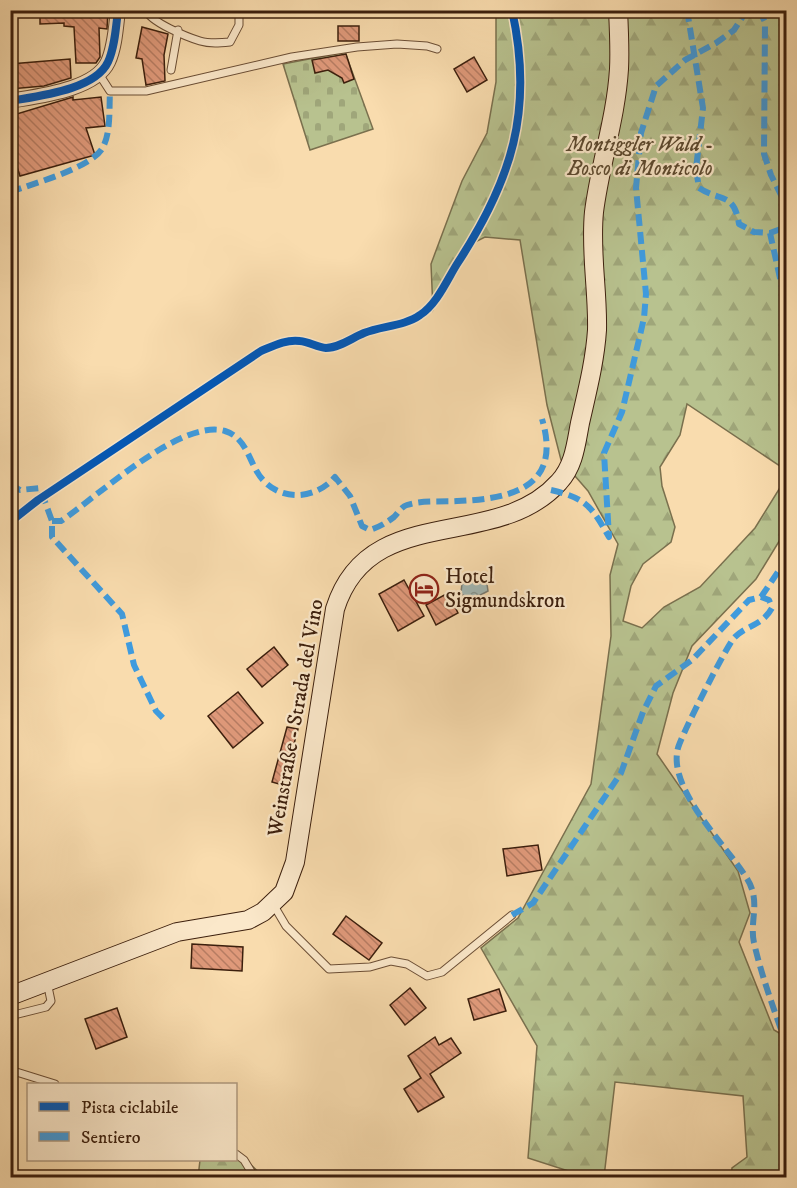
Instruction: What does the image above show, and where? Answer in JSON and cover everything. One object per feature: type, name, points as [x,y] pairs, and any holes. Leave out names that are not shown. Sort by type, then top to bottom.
[{"type":"main road","name":"Weinstraße - Strada del Vino","points":[[10,996],[177,932],[248,920],[273,904],[284,892],[294,862],[335,609],[349,578],[373,553],[400,540],[504,517],[539,502],[561,480],[573,458],[595,354],[597,328],[593,228],[619,69],[618,10]]},
{"type":"street","points":[[10,101],[62,92],[99,74],[108,62],[118,10]]},
{"type":"lane","points":[[146,10],[155,21],[200,41],[230,42],[239,25],[238,10]]},
{"type":"lane","points":[[171,70],[178,30]]},
{"type":"lane","points":[[99,74],[110,91],[146,91],[292,57],[397,44],[427,46],[436,49]]},
{"type":"lane","points":[[273,904],[286,926],[329,969],[370,967],[391,961],[407,964],[427,976],[442,972],[512,915]]},
{"type":"lane","points":[[10,1016],[46,1006],[51,1001],[47,982]]},
{"type":"lane","points":[[10,1070],[52,1083]]},
{"type":"lane","points":[[237,1155],[244,1160],[255,1178]]},
{"type":"green space","name":"Montiggler Wald - Bosco di Monticolo","points":[[498,11],[786,11],[786,470],[687,404],[680,435],[660,467],[662,486],[675,527],[671,542],[643,564],[631,586],[623,621],[642,628],[664,607],[700,587],[755,528],[786,478],[786,530],[756,579],[692,646],[673,693],[657,754],[738,871],[750,913],[739,942],[774,1030],[786,1037],[786,1177],[731,1177],[732,1168],[747,1157],[743,1096],[615,1082],[604,1177],[587,1177],[528,1158],[537,1046],[481,948],[518,918],[591,784],[611,636],[610,575],[618,544],[588,491],[561,460],[547,405],[520,240],[485,237],[473,243],[433,310],[431,264],[462,181],[487,133],[496,82],[496,15]]},
{"type":"green space","points":[[345,52],[373,129],[310,150],[283,64]]},
{"type":"green space","points":[[237,1152],[264,1177],[198,1178],[200,1161],[237,1161]]},
{"type":"water","points":[[474,580],[487,584],[488,591],[469,601],[461,593],[462,583]]},
{"type":"building","points":[[40,10],[108,10],[107,29],[99,28],[100,57],[96,63],[76,63],[74,27],[64,26],[64,23],[40,24]]},
{"type":"building","points":[[338,26],[359,26],[359,41],[338,41]]},
{"type":"building","points":[[142,27],[168,34],[164,55],[165,81],[146,85],[142,59],[136,58]]},
{"type":"building","points":[[346,54],[354,79],[344,83],[342,78],[328,70],[315,73],[312,60]]},
{"type":"building","points":[[474,57],[487,80],[467,92],[454,69]]},
{"type":"building","points":[[70,59],[71,78],[44,86],[10,89],[10,64]]},
{"type":"building","points":[[73,97],[73,100],[101,97],[105,126],[86,128],[95,155],[20,176],[15,161],[10,161],[10,116]]},
{"type":"building","points":[[404,580],[424,616],[398,631],[379,594]]},
{"type":"building","points":[[448,593],[458,613],[436,625],[426,605]]},
{"type":"building","points":[[274,647],[288,665],[262,687],[247,669]]},
{"type":"building","points":[[238,692],[263,723],[233,748],[208,716]]},
{"type":"building","points":[[287,727],[298,729],[283,785],[272,782]]},
{"type":"building","points":[[538,845],[542,870],[507,876],[503,849]]},
{"type":"building","points":[[346,916],[382,943],[369,960],[333,934]]},
{"type":"building","points":[[192,944],[243,947],[242,971],[191,968]]},
{"type":"building","points":[[410,988],[426,1008],[405,1025],[390,1005]]},
{"type":"building","points":[[499,989],[506,1011],[474,1020],[468,999]]},
{"type":"building","points":[[117,1008],[127,1037],[96,1049],[85,1019]]},
{"type":"building","points":[[435,1037],[439,1045],[451,1038],[461,1053],[430,1074],[444,1097],[418,1112],[404,1089],[421,1078],[408,1056]]},
{"type":"marked path","points":[[687,10],[703,108],[696,169],[699,188],[730,202],[737,214],[739,224],[754,232],[770,233],[786,305]]},
{"type":"marked path","points":[[551,490],[572,496],[587,505],[609,537],[604,453],[622,412],[644,318],[646,294],[636,188],[641,133],[656,86],[685,60],[734,30],[747,10]]},
{"type":"marked path","points":[[759,10],[765,22],[764,154],[771,175],[786,205]]},
{"type":"marked path","points":[[10,192],[75,168],[97,154],[106,141],[110,91]]},
{"type":"marked path","points":[[770,233],[786,227]]},
{"type":"marked path","points":[[52,521],[61,521],[163,447],[186,436],[207,430],[233,434],[243,446],[258,474],[271,487],[280,492],[290,495],[309,493],[319,490],[335,477],[350,496],[362,526],[370,530],[388,521],[403,507],[413,503],[497,497],[514,492],[528,484],[539,474],[545,460],[546,442],[542,419]]},
{"type":"marked path","points":[[10,484],[20,490],[40,488],[52,521],[52,537],[122,614],[134,665],[156,711],[165,720]]},
{"type":"marked path","points":[[761,597],[786,560]]},
{"type":"marked path","points":[[512,915],[533,903],[621,773],[643,712],[656,686],[692,660],[749,600],[761,597],[769,600],[772,608],[768,614],[734,638],[722,657],[681,740],[677,764],[681,781],[689,798],[751,886],[754,902],[754,943],[764,981],[786,1043]]},
{"type":"cycle path","points":[[10,101],[65,90],[101,72],[112,50],[118,10]]},
{"type":"cycle path","points":[[10,522],[38,500],[261,351],[290,341],[331,348],[359,335],[414,319],[432,305],[492,203],[513,143],[519,112],[520,80],[518,46],[512,10]]},
{"type":"place","name":"Hotel Sigmundskron","points":[[424,589]]}]
